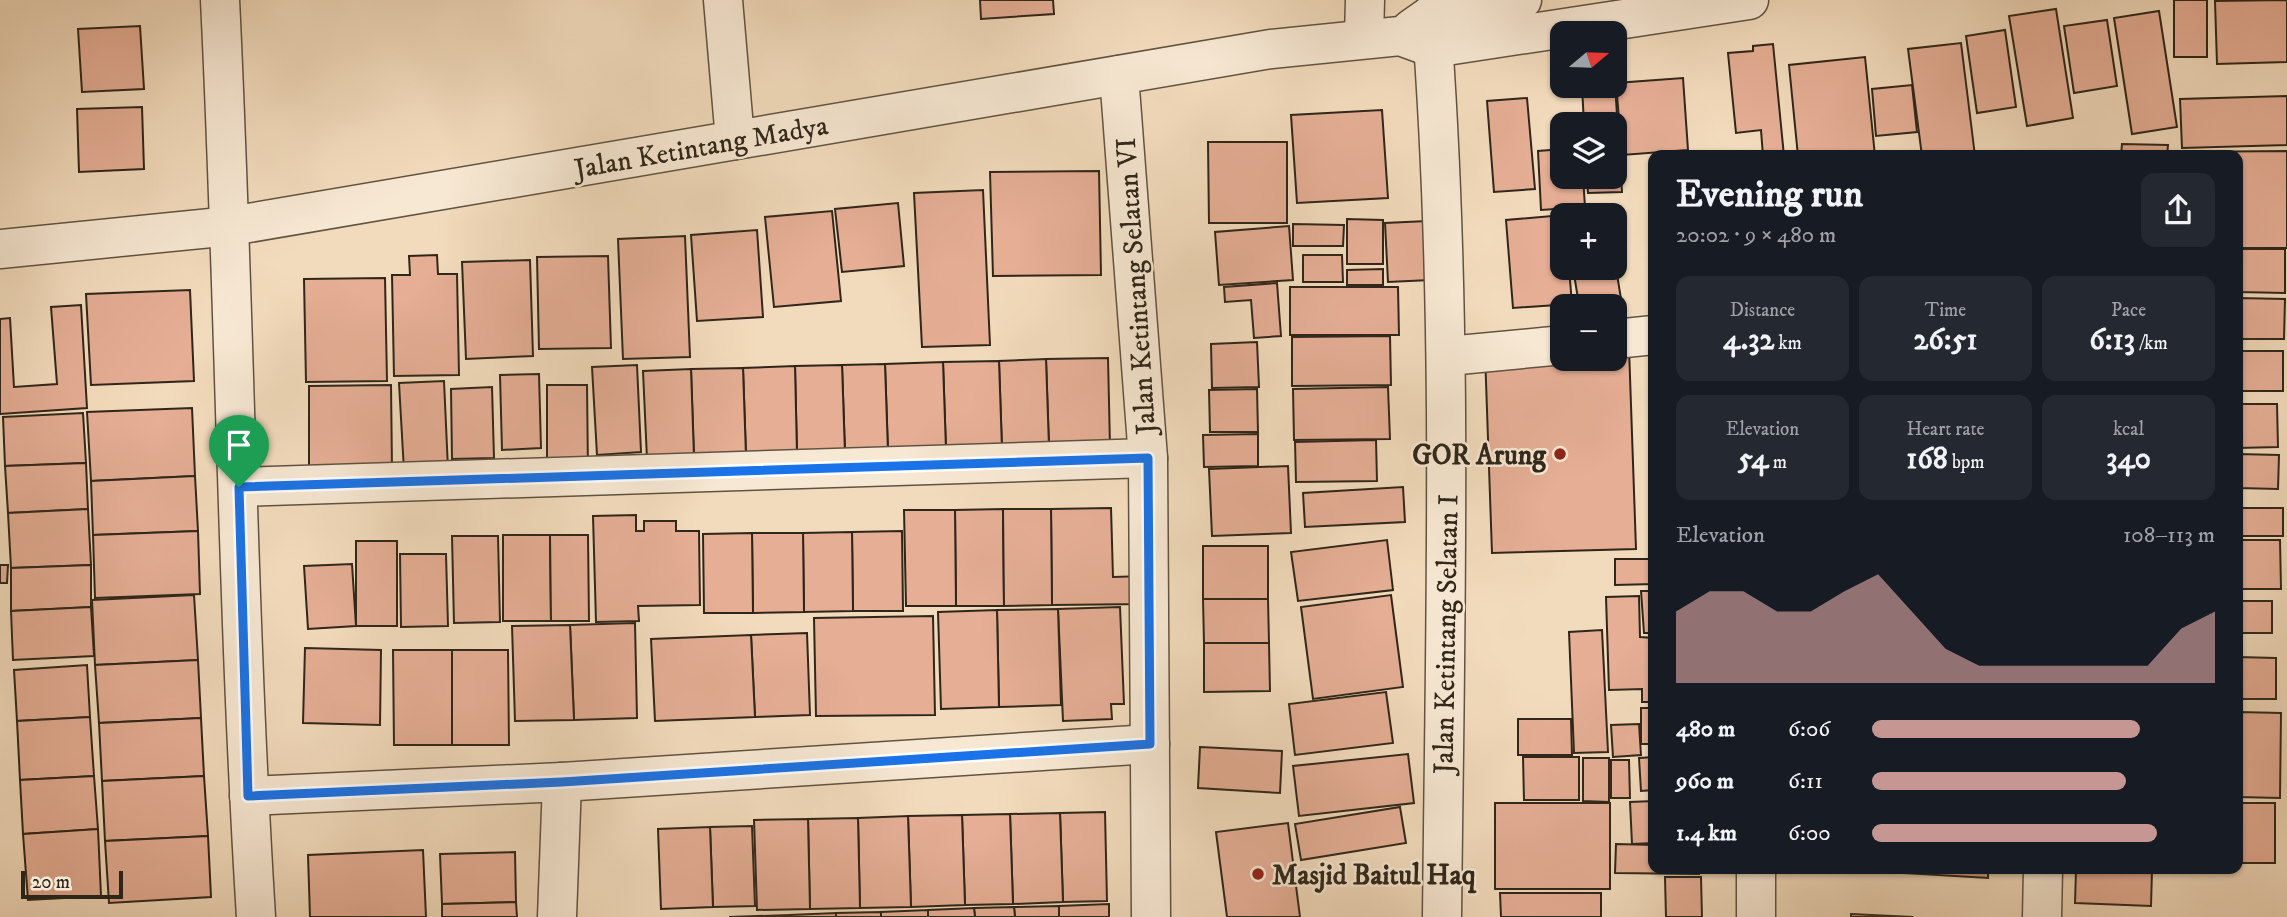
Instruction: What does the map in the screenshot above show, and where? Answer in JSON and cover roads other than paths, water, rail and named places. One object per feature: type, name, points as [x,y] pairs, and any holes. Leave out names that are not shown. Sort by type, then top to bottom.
[{"type":"street","points":[[220,0],[231,226],[248,796],[256,917]]},
{"type":"street","points":[[723,0],[735,141]]},
{"type":"street","name":"Jalan Ketintang Selatan I","points":[[1365,0],[1407,34],[1448,356],[1442,917]]},
{"type":"street","name":"Jalan Ketintang Madya","points":[[1407,34],[1522,0]]},
{"type":"street","name":"Jalan Ketintang Madya","points":[[0,249],[231,226],[1271,49],[1749,0]]},
{"type":"street","name":"Jalan Ketintang Selatan VI","points":[[1119,75],[1148,458],[1151,917]]},
{"type":"street","points":[[1627,338],[1648,336]]},
{"type":"street","points":[[1448,356],[1550,346]]},
{"type":"street","points":[[239,487],[1148,458]]},
{"type":"street","points":[[248,796],[562,782],[1150,744]]},
{"type":"street","points":[[557,917],[562,782]]},
{"type":"street","points":[[1756,874],[1756,917]]},
{"type":"street","points":[[2042,917],[2043,874]]},
{"type":"place","name":"GOR Arung","points":[[1560,454]]},
{"type":"place","name":"Masjid Baitul Haq","points":[[1258,874]]}]
